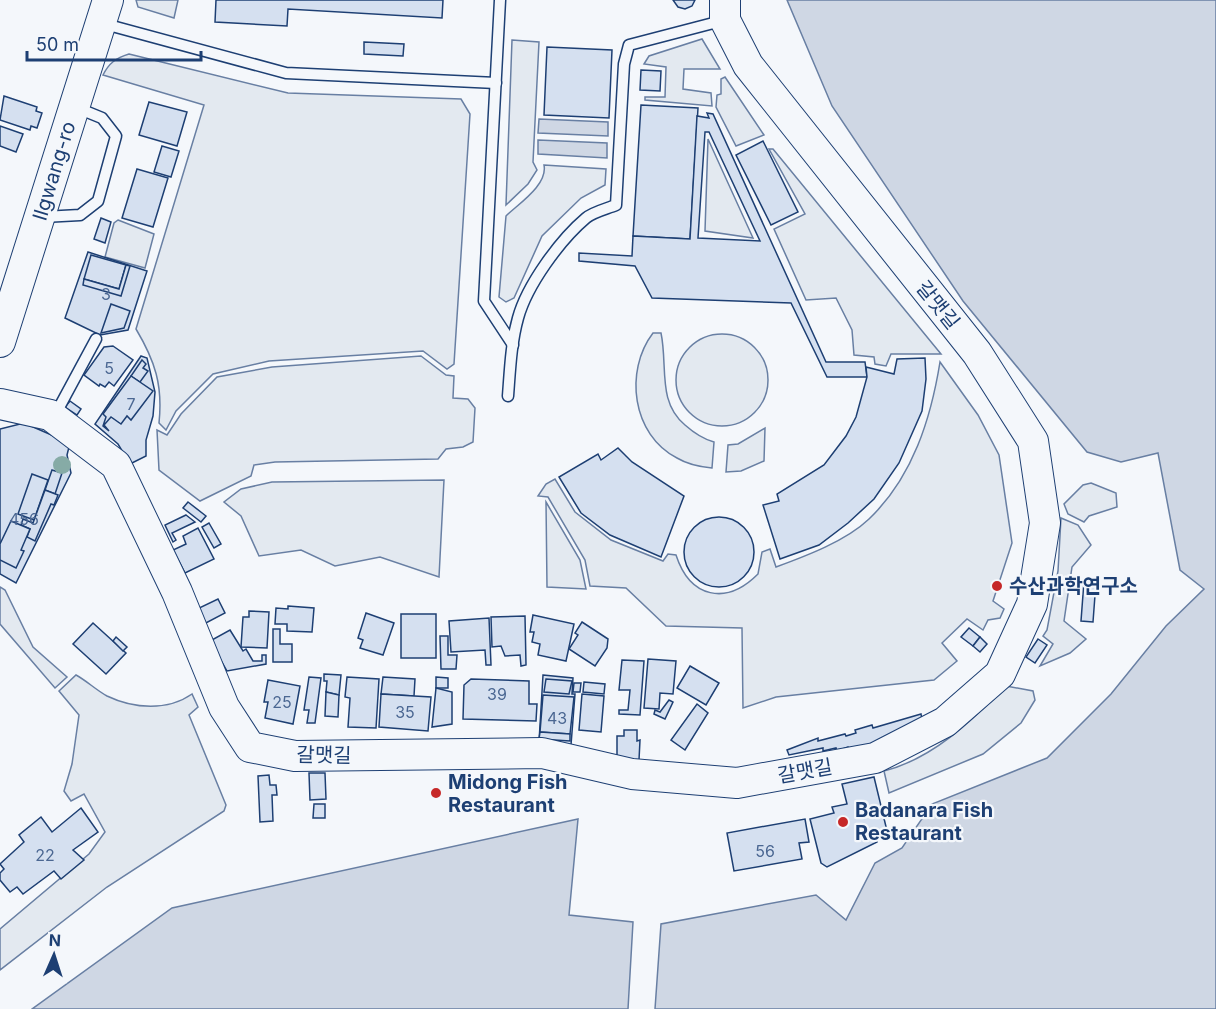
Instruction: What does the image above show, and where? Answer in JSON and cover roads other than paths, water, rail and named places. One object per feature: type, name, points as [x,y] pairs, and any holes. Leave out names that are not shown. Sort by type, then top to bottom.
[{"type":"street","name":"갈맷길","points":[[0,404],[54,418],[116,465],[177,592],[224,707],[250,747],[295,756],[542,753],[632,774],[736,783],[875,758],[945,722],[1000,674],[1032,604],[1045,523],[1033,441],[977,353],[748,65],[725,10]]},
{"type":"street","name":"Ilgwang-ro","points":[[0,342],[104,11]]},
{"type":"lane","points":[[500,0],[484,301],[513,345]]},
{"type":"lane","points":[[508,396],[518,315],[536,279],[558,247],[587,217],[616,205],[624,64],[629,45],[725,10]]},
{"type":"lane","points":[[104,11],[286,73],[496,83]]},
{"type":"lane","points":[[40,217],[80,215],[98,201],[116,136],[102,118],[74,107]]},
{"type":"lane","points":[[54,418],[96,339]]},
{"type":"place","name":"수산과학연구소","points":[[997,586]]},
{"type":"place","name":"Midong Fish Restaurant","points":[[436,793]]},
{"type":"place","name":"Badanara Fish Restaurant","points":[[843,822]]}]
